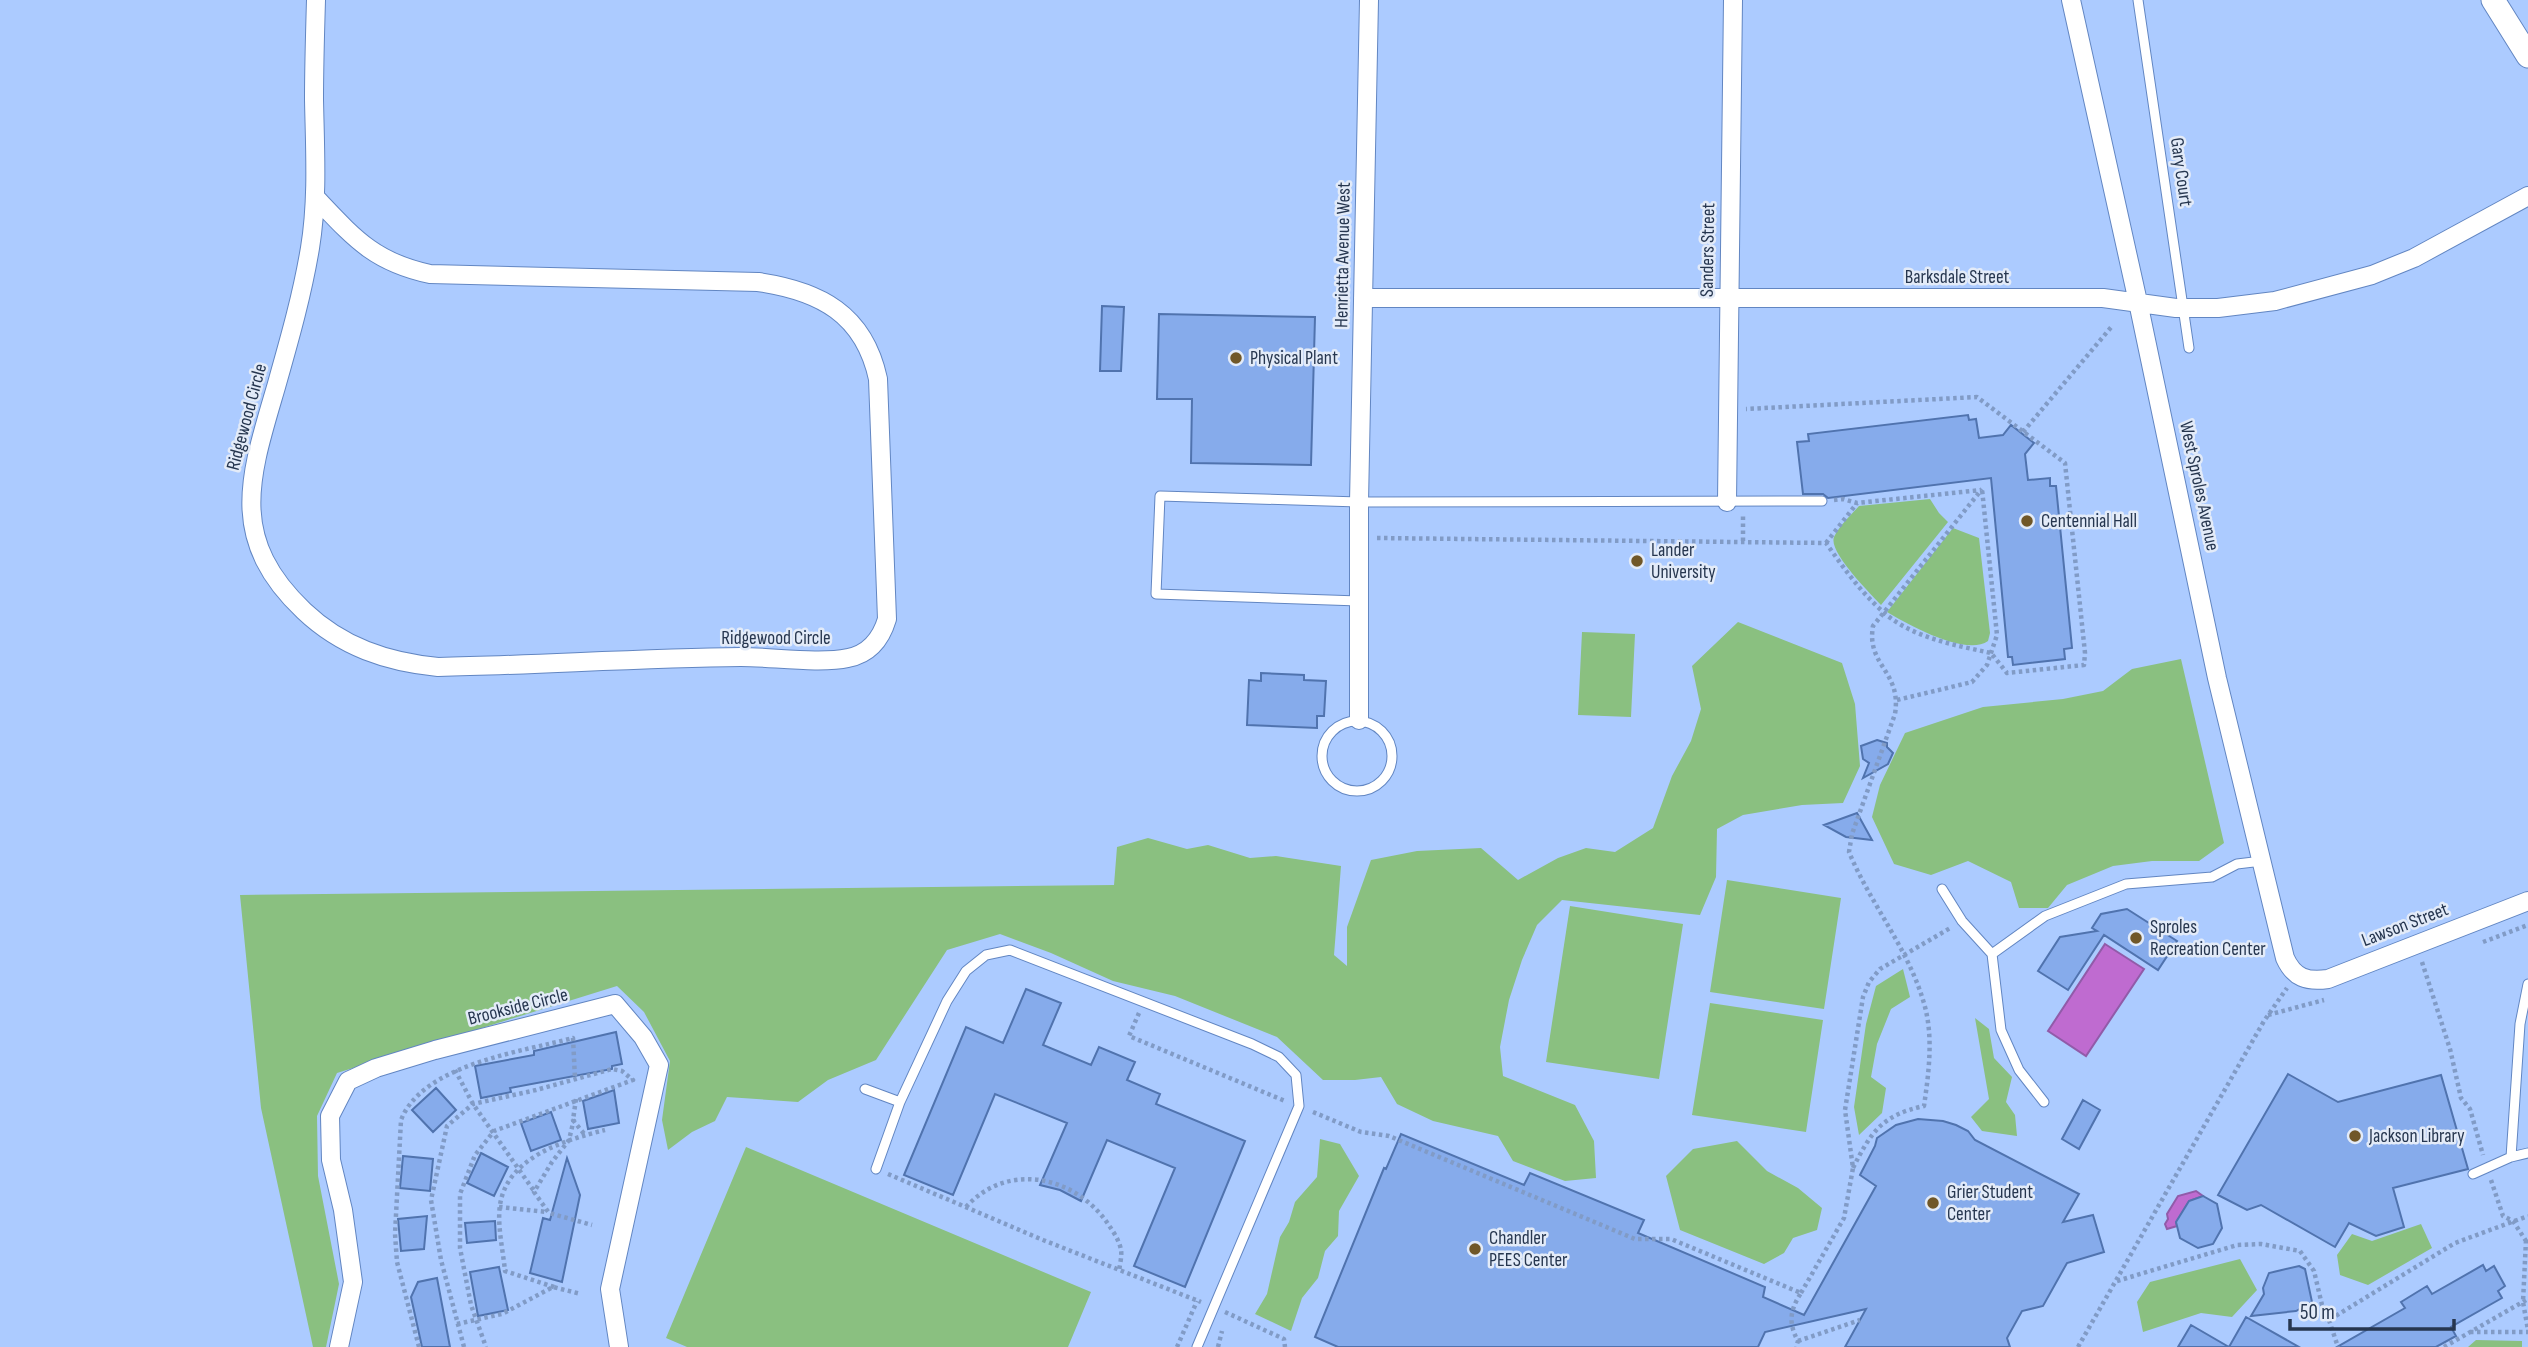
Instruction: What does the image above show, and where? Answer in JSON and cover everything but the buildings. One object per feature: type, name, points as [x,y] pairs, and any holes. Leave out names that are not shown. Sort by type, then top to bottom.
[{"type":"street","name":"Ridgewood Circle","points":[[316,0],[316,198],[300,305],[254,463],[250,498],[254,530],[261,551],[277,580],[292,599],[317,623],[342,640],[375,655],[406,664],[438,667],[741,657],[838,659],[859,655],[877,641],[883,633],[887,619],[878,379],[873,356],[866,341],[856,327],[839,312],[810,295],[780,285],[758,282],[430,274],[405,269],[369,250],[316,198]]},
{"type":"street","name":"Henrietta Avenue West","points":[[1359,720],[1359,502],[1369,0]]},
{"type":"street","name":"Sanders Street","points":[[1732,0],[1728,299],[1735,502]]},
{"type":"street","name":"West Sproles Avenue","points":[[2071,0],[2217,678],[2286,958],[2295,978]]},
{"type":"street","points":[[2493,0],[2528,56]]},
{"type":"street","name":"Barksdale Street","points":[[1363,298],[2103,298],[2176,307],[2245,306],[2275,301],[2372,275],[2414,258],[2528,196]]},
{"type":"street","name":"Lawson Street","points":[[2295,978],[2313,981],[2328,979],[2528,901]]},
{"type":"street","name":"Brookside Circle","points":[[338,1347],[353,1282],[343,1210],[331,1160],[330,1116],[348,1081],[376,1068],[442,1048],[615,1004],[643,1037],[659,1065],[610,1289],[619,1347]]},
{"type":"lane","name":"Gary Court","points":[[2138,0],[2189,348]]},
{"type":"lane","points":[[1359,601],[1156,594],[1160,496],[1359,502],[1822,501]]},
{"type":"lane","points":[[1359,720],[1380,728],[1392,747],[1390,769],[1376,787],[1354,793],[1334,785],[1321,765],[1323,743],[1337,726],[1359,720]]},
{"type":"lane","points":[[1992,954],[2045,916],[2126,884],[2212,877],[2237,864],[2262,861]]},
{"type":"lane","points":[[1942,889],[1962,921],[1992,954],[2001,1030],[2019,1070],[2044,1102]]},
{"type":"lane","points":[[876,1169],[900,1102],[947,1001],[966,971],[986,955],[1010,950],[1252,1044],[1279,1057],[1296,1075],[1299,1106],[1198,1347]]},
{"type":"lane","points":[[2511,1157],[2520,1024],[2528,985]]},
{"type":"lane","points":[[865,1089],[900,1102]]},
{"type":"lane","points":[[2473,1174],[2511,1157],[2528,1153]]},
{"type":"path","points":[[2023,432],[2113,325]]},
{"type":"path","points":[[1741,409],[1978,397],[2065,463],[2085,653],[2084,665],[2007,674],[1991,653],[1913,630],[1882,612],[1851,580],[1826,542]]},
{"type":"path","points":[[1897,700],[1972,682],[1987,665],[1997,635],[1982,489]]},
{"type":"path","points":[[1822,501],[1843,499],[1857,503],[1982,489]]},
{"type":"path","points":[[1860,1320],[1797,1344],[1791,1328],[1792,1306],[1844,1218],[1853,1168],[1869,1136],[1891,1117],[1911,1108],[1924,1106],[1930,1063],[1924,1000],[1905,956],[1849,852],[1897,700],[1894,685],[1874,656],[1871,644],[1873,626],[1982,489]]},
{"type":"path","points":[[1735,502],[1743,541]]},
{"type":"path","points":[[1826,542],[1857,503]]},
{"type":"path","points":[[1359,538],[1826,542]]},
{"type":"path","points":[[1853,1168],[1845,1110],[1863,997],[1880,970],[1962,921]]},
{"type":"path","points":[[2422,962],[2450,1049],[2461,1098],[2470,1109],[2503,1216],[2513,1221],[2527,1241],[2525,1300],[2528,1331],[2469,1332]]},
{"type":"path","points":[[2078,1347],[2267,1015],[2295,978]]},
{"type":"path","points":[[1144,1002],[1129,1036],[1362,1132],[1389,1136],[1635,1239],[1671,1239],[1801,1293]]},
{"type":"path","points":[[419,1347],[397,1262],[395,1234],[401,1119],[407,1105],[431,1084],[454,1070],[573,1038],[575,1079]]},
{"type":"path","points":[[442,1048],[473,1104],[548,1212]]},
{"type":"path","points":[[464,1347],[441,1261],[431,1200],[447,1126],[473,1104],[612,1069],[622,1071],[632,1080],[494,1131],[475,1155],[460,1194],[460,1248],[471,1305],[486,1347]]},
{"type":"path","points":[[534,1191],[552,1161],[569,1140],[576,1099]]},
{"type":"path","points":[[573,1119],[585,1135]]},
{"type":"path","points":[[581,1294],[505,1271],[499,1207],[505,1186],[520,1168],[546,1150],[605,1130]]},
{"type":"path","points":[[876,1169],[1119,1271],[1214,1306]]},
{"type":"path","points":[[966,1207],[979,1192],[1020,1179],[1047,1181],[1073,1190],[1088,1200],[1116,1236],[1122,1252],[1119,1271]]},
{"type":"path","points":[[499,1207],[548,1212],[592,1225]]},
{"type":"path","points":[[2329,1320],[2455,1243],[2528,1216]]},
{"type":"path","points":[[2117,1281],[2237,1245],[2261,1244],[2300,1251],[2314,1271],[2322,1305],[2338,1347]]},
{"type":"path","points":[[457,1324],[502,1314],[554,1287]]},
{"type":"path","points":[[2444,1347],[2525,1300]]},
{"type":"path","points":[[1177,1347],[1197,1301]]},
{"type":"path","points":[[1237,1318],[1284,1339],[1285,1347]]},
{"type":"green space","points":[[1930,499],[1948,522],[1881,605],[1860,583],[1837,552],[1834,537],[1859,506]]},
{"type":"green space","points":[[1953,528],[1979,538],[1990,633],[1988,641],[1978,645],[1966,645],[1937,637],[1887,612]]},
{"type":"green space","points":[[1738,622],[1842,663],[1855,704],[1860,766],[1843,803],[1802,805],[1743,815],[1717,829],[1716,877],[1700,915],[1562,900],[1537,925],[1509,1000],[1500,1047],[1503,1076],[1575,1105],[1594,1141],[1596,1178],[1565,1181],[1513,1161],[1498,1136],[1433,1121],[1397,1104],[1381,1077],[1323,1080],[1277,1037],[1175,996],[1113,981],[1000,934],[947,950],[876,1060],[828,1080],[798,1102],[727,1097],[715,1121],[692,1132],[668,1150],[662,1120],[670,1061],[644,1012],[617,986],[337,1073],[317,1116],[318,1176],[339,1284],[326,1347],[313,1347],[261,1108],[240,895],[1114,885],[1117,847],[1148,838],[1187,849],[1208,845],[1250,858],[1276,856],[1341,866],[1334,955],[1347,966],[1347,927],[1371,860],[1417,851],[1481,848],[1518,880],[1558,858],[1586,848],[1615,852],[1653,828],[1672,776],[1691,741],[1701,709],[1692,666]]},
{"type":"green space","points":[[1582,632],[1635,634],[1631,717],[1578,715]]},
{"type":"green space","points":[[2181,659],[2224,843],[2199,861],[2152,861],[2113,866],[2067,885],[2048,908],[2019,908],[2011,882],[1968,861],[1931,875],[1894,864],[1872,817],[1880,785],[1905,733],[1983,707],[2063,699],[2103,691],[2132,669]]},
{"type":"green space","points":[[1727,880],[1841,898],[1824,1009],[1710,992]]},
{"type":"green space","points":[[1570,906],[1683,924],[1659,1079],[1546,1062]]},
{"type":"green space","points":[[1903,969],[1910,997],[1891,1009],[1877,1044],[1871,1077],[1886,1088],[1882,1113],[1859,1135],[1854,1107],[1866,1024],[1876,986]]},
{"type":"green space","points":[[1710,1003],[1823,1020],[1806,1132],[1692,1115]]},
{"type":"green space","points":[[1975,1018],[1989,1029],[1994,1058],[2012,1077],[2006,1102],[2015,1115],[2017,1136],[1982,1131],[1971,1117],[1989,1099]]},
{"type":"green space","points":[[1320,1139],[1340,1144],[1359,1176],[1339,1211],[1338,1236],[1325,1251],[1318,1278],[1302,1298],[1291,1331],[1255,1314],[1267,1294],[1280,1237],[1289,1222],[1295,1202],[1317,1177]]},
{"type":"green space","points":[[1737,1141],[1767,1171],[1798,1188],[1822,1208],[1817,1230],[1793,1238],[1784,1253],[1764,1264],[1680,1230],[1666,1176],[1693,1149]]},
{"type":"green space","points":[[746,1147],[1091,1292],[1068,1347],[687,1347],[666,1338]]},
{"type":"green space","points":[[2421,1224],[2432,1248],[2368,1285],[2340,1275],[2337,1255],[2352,1234],[2372,1241]]},
{"type":"green space","points":[[2240,1259],[2257,1290],[2232,1317],[2201,1313],[2143,1332],[2137,1302],[2150,1282]]},
{"type":"green space","points":[[2476,1340],[2522,1341],[2522,1347],[2468,1347]]},
{"type":"shaded area","points":[[2105,944],[2144,969],[2086,1056],[2048,1031]]},
{"type":"shaded area","points":[[2196,1191],[2203,1196],[2189,1201],[2176,1223],[2177,1226],[2167,1229],[2167,1214],[2178,1196]]},
{"type":"place","name":"Physical Plant","points":[[1236,358]]},
{"type":"place","name":"Centennial Hall","points":[[2027,521]]},
{"type":"place","name":"Lander University","points":[[1637,561]]},
{"type":"place","name":"Sproles Recreation Center","points":[[2136,938]]},
{"type":"place","name":"Jackson Library","points":[[2355,1136]]},
{"type":"place","name":"Grier Student Center","points":[[1933,1203]]},
{"type":"place","name":"Chandler PEES Center","points":[[1475,1249]]}]
